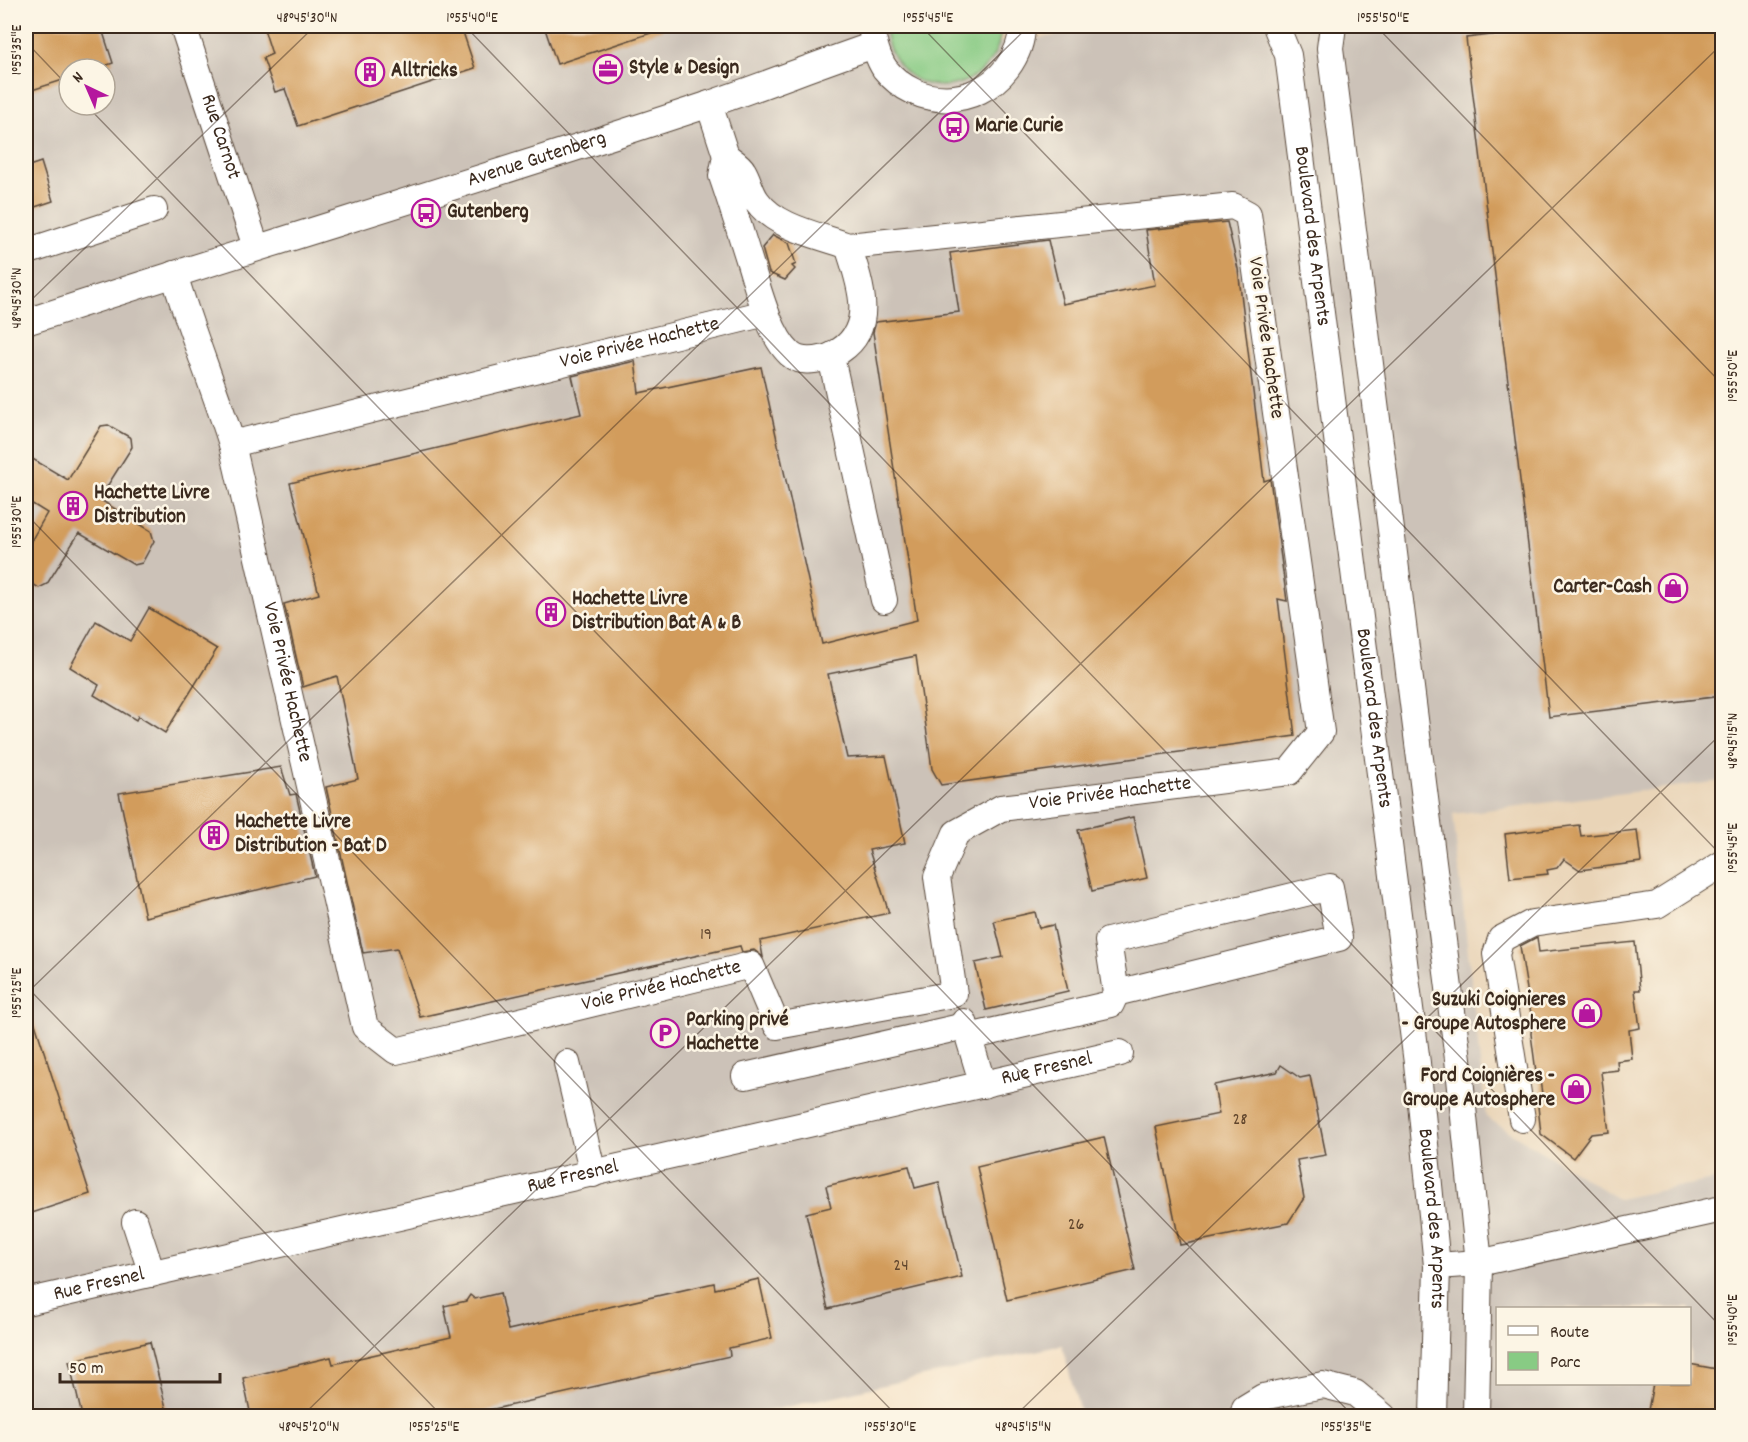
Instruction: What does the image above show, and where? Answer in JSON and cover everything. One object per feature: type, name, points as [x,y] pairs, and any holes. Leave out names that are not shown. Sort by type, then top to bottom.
[{"type":"street","name":"Rue Carnot","points":[[183,26],[256,247]]},
{"type":"street","name":"Boulevard des Arpents","points":[[1276,26],[1288,55],[1417,1063],[1437,1266],[1433,1416]]},
{"type":"street","name":"Boulevard des Arpents","points":[[1333,26],[1330,48],[1458,1059],[1479,1263],[1476,1416]]},
{"type":"street","points":[[872,35],[884,68],[903,86],[926,97],[952,99],[977,93],[999,79],[1014,58],[1027,28]]},
{"type":"street","name":"Avenue Gutenberg","points":[[26,322],[256,247],[408,202],[709,104],[872,35]]},
{"type":"street","name":"Voie Privée Hachette","points":[[709,104],[726,156],[722,176],[766,313],[232,444],[365,1027],[396,1051],[751,965],[777,1026],[954,993],[937,877],[956,833],[1001,808],[1289,772],[1321,732],[1248,214],[1233,206],[848,246],[792,226],[768,213],[750,191],[743,170],[726,156]]},
{"type":"street","points":[[26,252],[154,210]]},
{"type":"street","points":[[766,313],[790,355],[800,360],[814,361],[831,357],[852,343],[861,323],[862,298],[848,246]]},
{"type":"street","points":[[174,274],[185,312],[218,398],[232,444]]},
{"type":"street","points":[[831,357],[884,600]]},
{"type":"street","points":[[1522,1119],[1496,954],[1501,939],[1532,923],[1657,905],[1722,864]]},
{"type":"street","points":[[745,1076],[1111,1004],[1116,993],[1108,941],[1329,887],[1340,938],[1116,993]]},
{"type":"street","points":[[954,993],[983,1085]]},
{"type":"street","name":"Rue Fresnel","points":[[26,1302],[1120,1053]]},
{"type":"street","points":[[567,1064],[593,1174]]},
{"type":"street","points":[[1437,1266],[1479,1263],[1722,1209]]},
{"type":"street","points":[[135,1222],[152,1274]]},
{"type":"street","points":[[1243,1416],[1245,1408],[1263,1397],[1323,1385],[1355,1393],[1383,1416]]},
{"type":"shaded area","points":[[26,26],[915,26],[919,53],[1062,35],[1098,26],[1722,26],[1722,781],[1453,814],[1486,1117],[1618,1199],[1722,1178],[1722,1416],[1081,1416],[1062,1345],[746,1416],[26,1416]]},
{"type":"shaded area","points":[[915,26],[1098,26],[1062,35],[918,53]]},
{"type":"shaded area","points":[[1722,781],[1722,1178],[1618,1199],[1486,1117],[1453,813]]},
{"type":"green space","points":[[886,26],[1001,26],[998,46],[988,63],[975,76],[959,84],[941,86],[923,83],[907,73],[890,49]]},
{"type":"building","points":[[26,26],[101,26],[111,57],[57,57],[57,82],[26,92]]},
{"type":"building","name":"Alltricks","points":[[263,26],[461,26],[475,68],[298,126],[285,89],[275,92],[263,58],[272,54]]},
{"type":"building","points":[[544,26],[662,26],[663,29],[557,64]]},
{"type":"building","points":[[1567,26],[1722,26],[1722,696],[1549,717],[1466,38]]},
{"type":"building","points":[[41,162],[53,201],[26,210],[26,167]]},
{"type":"building","name":"Hachette Livre Distribution Bat A & B","points":[[1227,222],[1238,269],[1264,481],[1270,479],[1287,601],[1278,599],[1295,736],[941,785],[932,769],[916,656],[828,674],[847,758],[886,756],[905,843],[869,850],[889,913],[760,941],[763,957],[754,950],[742,952],[740,946],[420,1017],[397,948],[363,953],[326,787],[358,779],[337,676],[303,687],[284,604],[319,594],[290,483],[581,414],[572,376],[635,361],[639,393],[761,367],[822,644],[917,620],[873,332],[876,322],[959,312],[950,253],[1048,240],[1063,304],[1155,285],[1146,230]]},
{"type":"building","points":[[773,235],[789,243],[796,264],[792,266],[795,269],[785,280],[769,273],[762,248]]},
{"type":"building","name":"Hachette Livre Distribution","points":[[108,425],[131,438],[132,447],[99,499],[151,531],[154,541],[142,563],[134,565],[79,533],[47,584],[39,588],[26,580],[26,550],[47,513],[26,500],[26,455],[68,480],[101,426]]},
{"type":"building","points":[[149,608],[217,649],[165,733],[138,716],[136,720],[94,695],[99,685],[70,667],[96,621],[130,641]]},
{"type":"building","name":"Hachette Livre Distribution - Bat D","points":[[281,767],[290,795],[296,794],[315,876],[145,917],[119,793]]},
{"type":"building","points":[[1133,817],[1147,878],[1092,891],[1078,830]]},
{"type":"building","points":[[1579,825],[1581,836],[1637,830],[1641,862],[1580,870],[1564,859],[1557,868],[1547,870],[1548,874],[1510,878],[1505,834]]},
{"type":"building","points":[[1035,912],[1039,928],[1053,925],[1068,991],[986,1010],[975,963],[1003,957],[994,921]]},
{"type":"building","points":[[1537,937],[1539,952],[1635,942],[1640,990],[1635,990],[1640,1028],[1629,1030],[1632,1059],[1617,1061],[1618,1070],[1601,1072],[1609,1132],[1591,1134],[1573,1158],[1541,1134],[1538,1106],[1543,1100],[1540,1081],[1537,1080],[1531,1034],[1532,1020],[1520,946]]},
{"type":"building","points":[[29,1005],[90,1194],[26,1215],[26,1006]]},
{"type":"building","points":[[1281,1065],[1300,1078],[1310,1076],[1326,1155],[1297,1160],[1304,1198],[1288,1223],[1180,1245],[1156,1127],[1219,1114],[1214,1085],[1277,1072]]},
{"type":"building","points":[[1104,1137],[1135,1270],[1007,1300],[977,1167]]},
{"type":"building","points":[[909,1166],[915,1188],[939,1182],[962,1277],[828,1309],[806,1213],[831,1207],[826,1186]]},
{"type":"building","points":[[759,1279],[772,1338],[729,1348],[730,1356],[463,1416],[251,1416],[243,1378],[331,1357],[333,1364],[451,1337],[444,1306],[466,1301],[470,1295],[475,1299],[500,1293],[508,1330],[714,1283],[715,1289]]},
{"type":"building","points":[[150,1342],[168,1416],[82,1416],[69,1361]]},
{"type":"building","points":[[1691,1364],[1722,1370],[1722,1416],[1647,1416],[1653,1385],[1691,1385]]},
{"type":"place","name":"Style & Design","points":[[608,69]]},
{"type":"place","name":"Alltricks","points":[[370,72]]},
{"type":"place","name":"Marie Curie","points":[[954,127]]},
{"type":"place","name":"Gutenberg","points":[[426,213]]},
{"type":"place","name":"Hachette Livre Distribution","points":[[73,506]]},
{"type":"place","name":"Carter-Cash","points":[[1673,588]]},
{"type":"place","name":"Hachette Livre Distribution Bat A & B","points":[[551,612]]},
{"type":"place","name":"Hachette Livre Distribution - Bat D","points":[[214,835]]},
{"type":"place","name":"Suzuki Coignieres - Groupe Autosphere","points":[[1587,1013]]},
{"type":"place","name":"Parking privé Hachette","points":[[665,1033]]},
{"type":"place","name":"Ford Coignières - Groupe Autosphere","points":[[1576,1089]]}]
